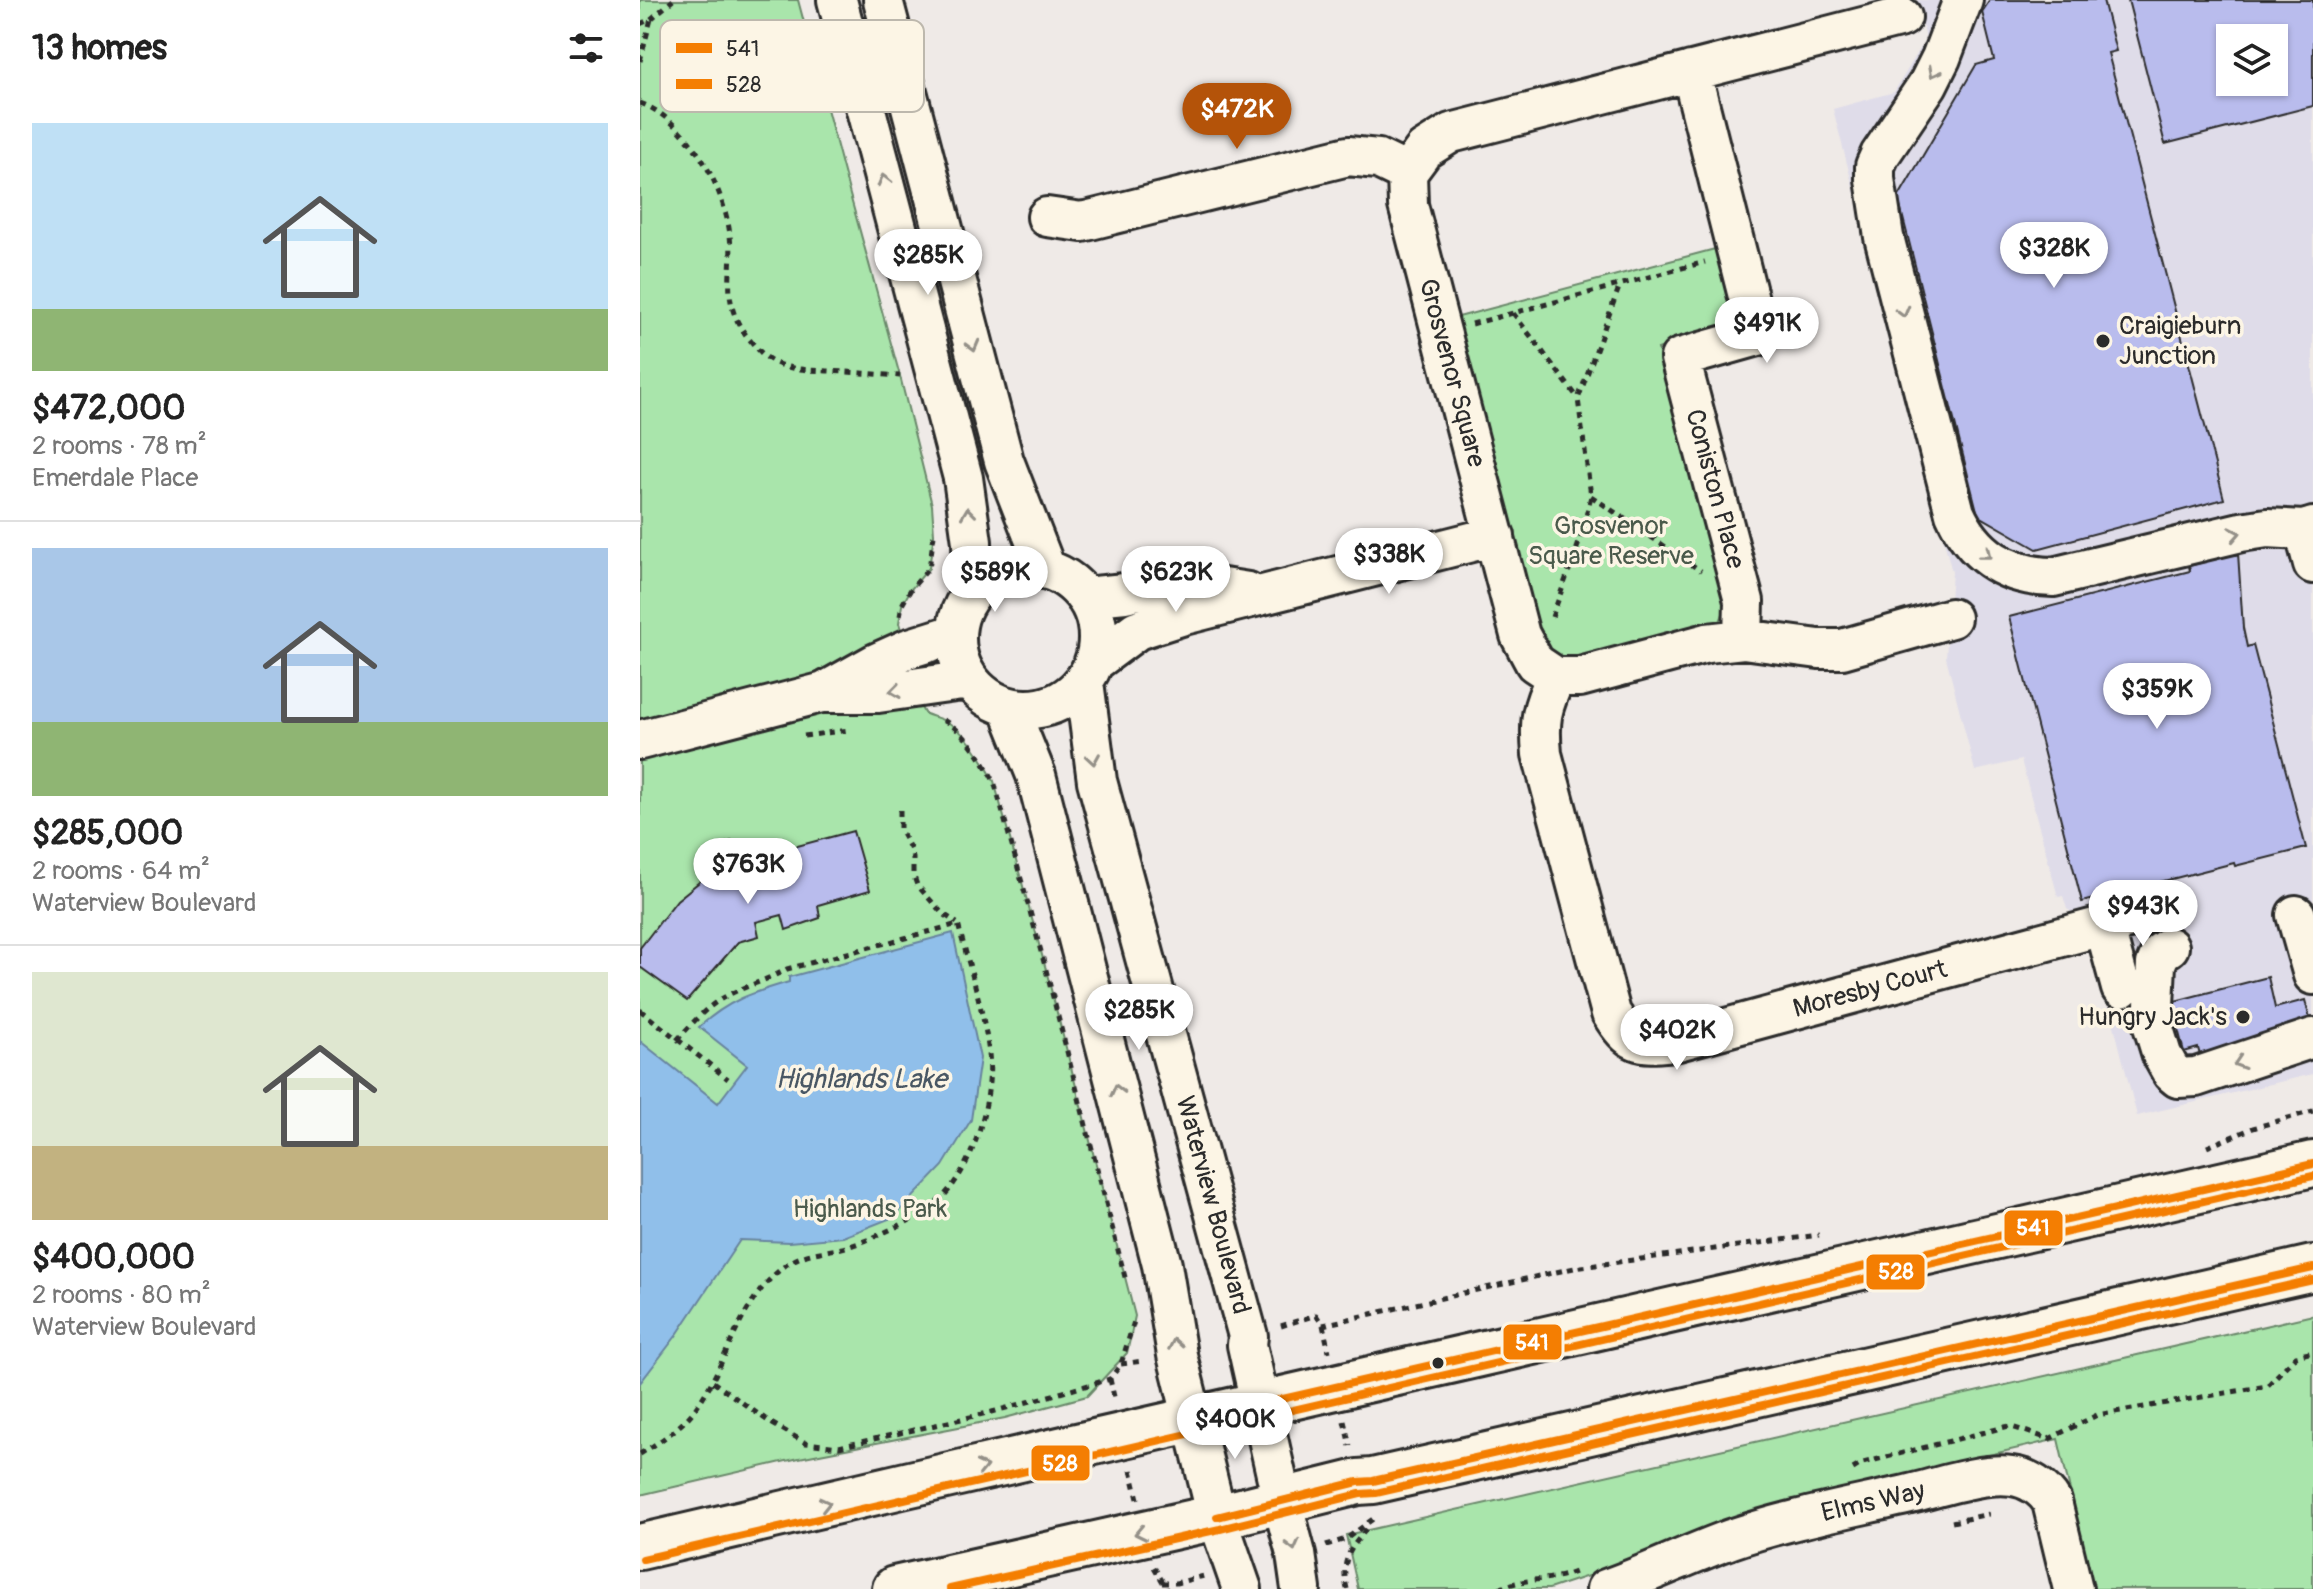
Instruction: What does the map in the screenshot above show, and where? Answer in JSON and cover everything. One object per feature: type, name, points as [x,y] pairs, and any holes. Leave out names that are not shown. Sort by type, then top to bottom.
[{"type":"main road","points":[[640,1547],[2313,1164]]},
{"type":"main road","points":[[895,1589],[2313,1268]]},
{"type":"street","points":[[837,0],[842,20]]},
{"type":"street","points":[[883,0],[888,20]]},
{"type":"street","points":[[1963,0],[1928,84],[1875,166],[1884,237],[1955,513],[1963,531],[1993,560],[2012,571],[2053,577],[2241,532],[2280,527],[2310,540]]},
{"type":"street","points":[[1047,217],[1082,222],[1348,156],[1378,159],[1407,173],[1424,150],[1451,133],[1902,17]]},
{"type":"street","name":"Coniston Place","points":[[1691,71],[1758,336],[1680,358],[1744,601],[1743,639]]},
{"type":"street","points":[[867,112],[963,478],[972,542],[973,591]]},
{"type":"street","points":[[912,112],[1004,461],[1046,569]]},
{"type":"street","name":"Grosvenor Square","points":[[1407,173],[1408,205],[1520,635],[1546,670]]},
{"type":"street","points":[[1089,672],[1099,640],[1096,618],[1085,597],[1061,575],[1046,569],[1026,567],[1006,570],[973,591],[961,611],[955,634],[958,658],[969,680],[986,698],[1009,708],[1030,710],[1050,706],[1069,696],[1089,672],[1137,630],[1184,615],[1495,536]]},
{"type":"street","points":[[1085,597],[1125,593],[1179,581],[1268,595]]},
{"type":"street","points":[[1546,670],[1580,677],[1707,643],[1743,639],[1842,649],[1951,618]]},
{"type":"street","points":[[640,740],[821,693],[907,649],[955,634]]},
{"type":"street","name":"Moresby Court","points":[[1546,670],[1540,726],[1542,754],[1611,1013],[1624,1033],[1643,1043],[1678,1041],[2143,915]]},
{"type":"street","name":"Waterview Boulevard","points":[[1089,672],[1097,781],[1248,1336],[1247,1345],[1296,1554],[1301,1589]]},
{"type":"street","points":[[821,693],[878,693],[969,680]]},
{"type":"street","points":[[1009,708],[1036,775],[1044,805],[1162,1265],[1177,1355],[1217,1517],[1242,1589]]},
{"type":"street","points":[[2296,915],[2313,975]]},
{"type":"street","points":[[2104,925],[2121,988]]},
{"type":"street","points":[[2169,947],[2158,957],[2153,1026],[2162,1055],[2178,1078],[2196,1077],[2307,1043]]},
{"type":"street","name":"Elms Way","points":[[1606,1589],[1757,1532],[1942,1486],[1995,1476],[2013,1476],[2048,1494],[2073,1589]]},
{"type":"path","points":[[640,24],[651,19],[673,0]]},
{"type":"path","points":[[640,61],[651,19]]},
{"type":"path","points":[[640,103],[655,108],[675,126],[700,155],[713,177],[729,225],[730,302],[736,320],[763,355],[779,364],[802,369],[900,376],[904,389]]},
{"type":"path","points":[[1442,333],[1737,253]]},
{"type":"path","points":[[1546,670],[1591,496],[1578,399],[1620,285]]},
{"type":"path","points":[[1513,313],[1578,399]]},
{"type":"path","points":[[1591,496],[1744,601]]},
{"type":"path","points":[[907,649],[899,623],[902,605],[929,568],[934,534]]},
{"type":"path","points":[[916,688],[923,713],[945,720],[958,730],[994,781],[1128,1286]]},
{"type":"path","points":[[640,1454],[691,1415],[713,1382],[745,1314],[781,1269],[798,1257],[859,1243],[919,1215],[938,1202],[953,1184],[977,1141],[987,1108],[990,1057],[986,1029],[958,924],[942,913],[917,885],[910,848],[900,830],[900,810]]},
{"type":"path","points":[[677,1040],[719,1000],[787,969],[958,924]]},
{"type":"path","points":[[640,1010],[728,1079]]},
{"type":"path","points":[[2201,1148],[2253,1128],[2313,1111]]},
{"type":"path","points":[[1248,1336],[1316,1315],[1323,1325],[1574,1268],[1833,1232]]},
{"type":"path","points":[[713,1382],[771,1423],[806,1443],[839,1447],[992,1412],[1110,1379],[1121,1364],[1135,1316]]},
{"type":"path","points":[[1121,1364],[1177,1355]]},
{"type":"path","points":[[1347,1589],[1345,1565],[1348,1553],[1374,1519]]},
{"type":"path","points":[[1155,1571],[1167,1589]]},
{"type":"shaded area","name":"Craigieburn Junction","points":[[1917,0],[2313,0],[2313,1074],[2137,1116],[2108,1002],[2137,996],[2139,958],[2067,909],[2063,896],[2058,897],[2021,760],[1975,771],[1946,657],[1952,572],[1833,109],[1894,92],[1926,39]]},
{"type":"green space","name":"Highlands Park","points":[[640,0],[798,0],[803,20],[660,20],[660,112],[828,112],[932,505],[934,534],[929,568],[902,605],[899,623],[918,702],[924,713],[946,721],[963,734],[994,781],[1135,1316],[1127,1353],[1087,1396],[1005,1418],[799,1458],[640,1495]]},
{"type":"green space","name":"Grosvenor Square Reserve","points":[[1715,249],[1736,324],[1658,349],[1728,600],[1718,627],[1561,667],[1538,643],[1451,319]]},
{"type":"green space","points":[[2313,1315],[2313,1589],[2093,1589],[2058,1439],[1780,1503],[1710,1525],[1603,1571],[1549,1589],[1358,1589],[1346,1535]]},
{"type":"water","name":"Highlands Lake","points":[[953,933],[980,1058],[971,1120],[943,1166],[894,1217],[843,1237],[789,1242],[740,1240],[676,1336],[640,1383],[640,1041],[718,1103],[747,1065],[699,1027],[720,1010],[752,994],[789,982],[789,977]]},
{"type":"building","points":[[1990,0],[2103,0],[2116,51],[2108,53],[2224,499],[2037,549],[1978,515],[1898,198],[1976,65],[1994,60],[1982,12]]},
{"type":"building","points":[[2128,0],[2313,0],[2313,106],[2165,144]]},
{"type":"building","points":[[2238,553],[2247,647],[2253,645],[2306,848],[2082,902],[2009,617],[2190,571],[2189,566]]},
{"type":"building","points":[[853,831],[870,890],[818,905],[820,918],[786,930],[782,915],[756,922],[759,936],[738,942],[687,1001],[640,967],[640,948],[677,900],[719,866],[713,847],[732,841],[738,862]]},
{"type":"building","name":"Hungry Jack's","points":[[2268,977],[2275,1008],[2305,1000],[2311,1023],[2201,1059],[2198,1048],[2184,1052],[2171,1002]]},
{"type":"transit line","name":"541","points":[[1194,1419],[2313,1164]]},
{"type":"transit line","name":"528","points":[[643,1559],[2313,1176]]},
{"type":"transit line","name":"541","points":[[1217,1517],[1358,1482],[2313,1268]]},
{"type":"transit line","name":"528","points":[[950,1589],[2313,1280]]},
{"type":"place","name":"Craigieburn Junction","points":[[2103,341]]},
{"type":"place","name":"Hungry Jack's","points":[[2243,1017]]}]
